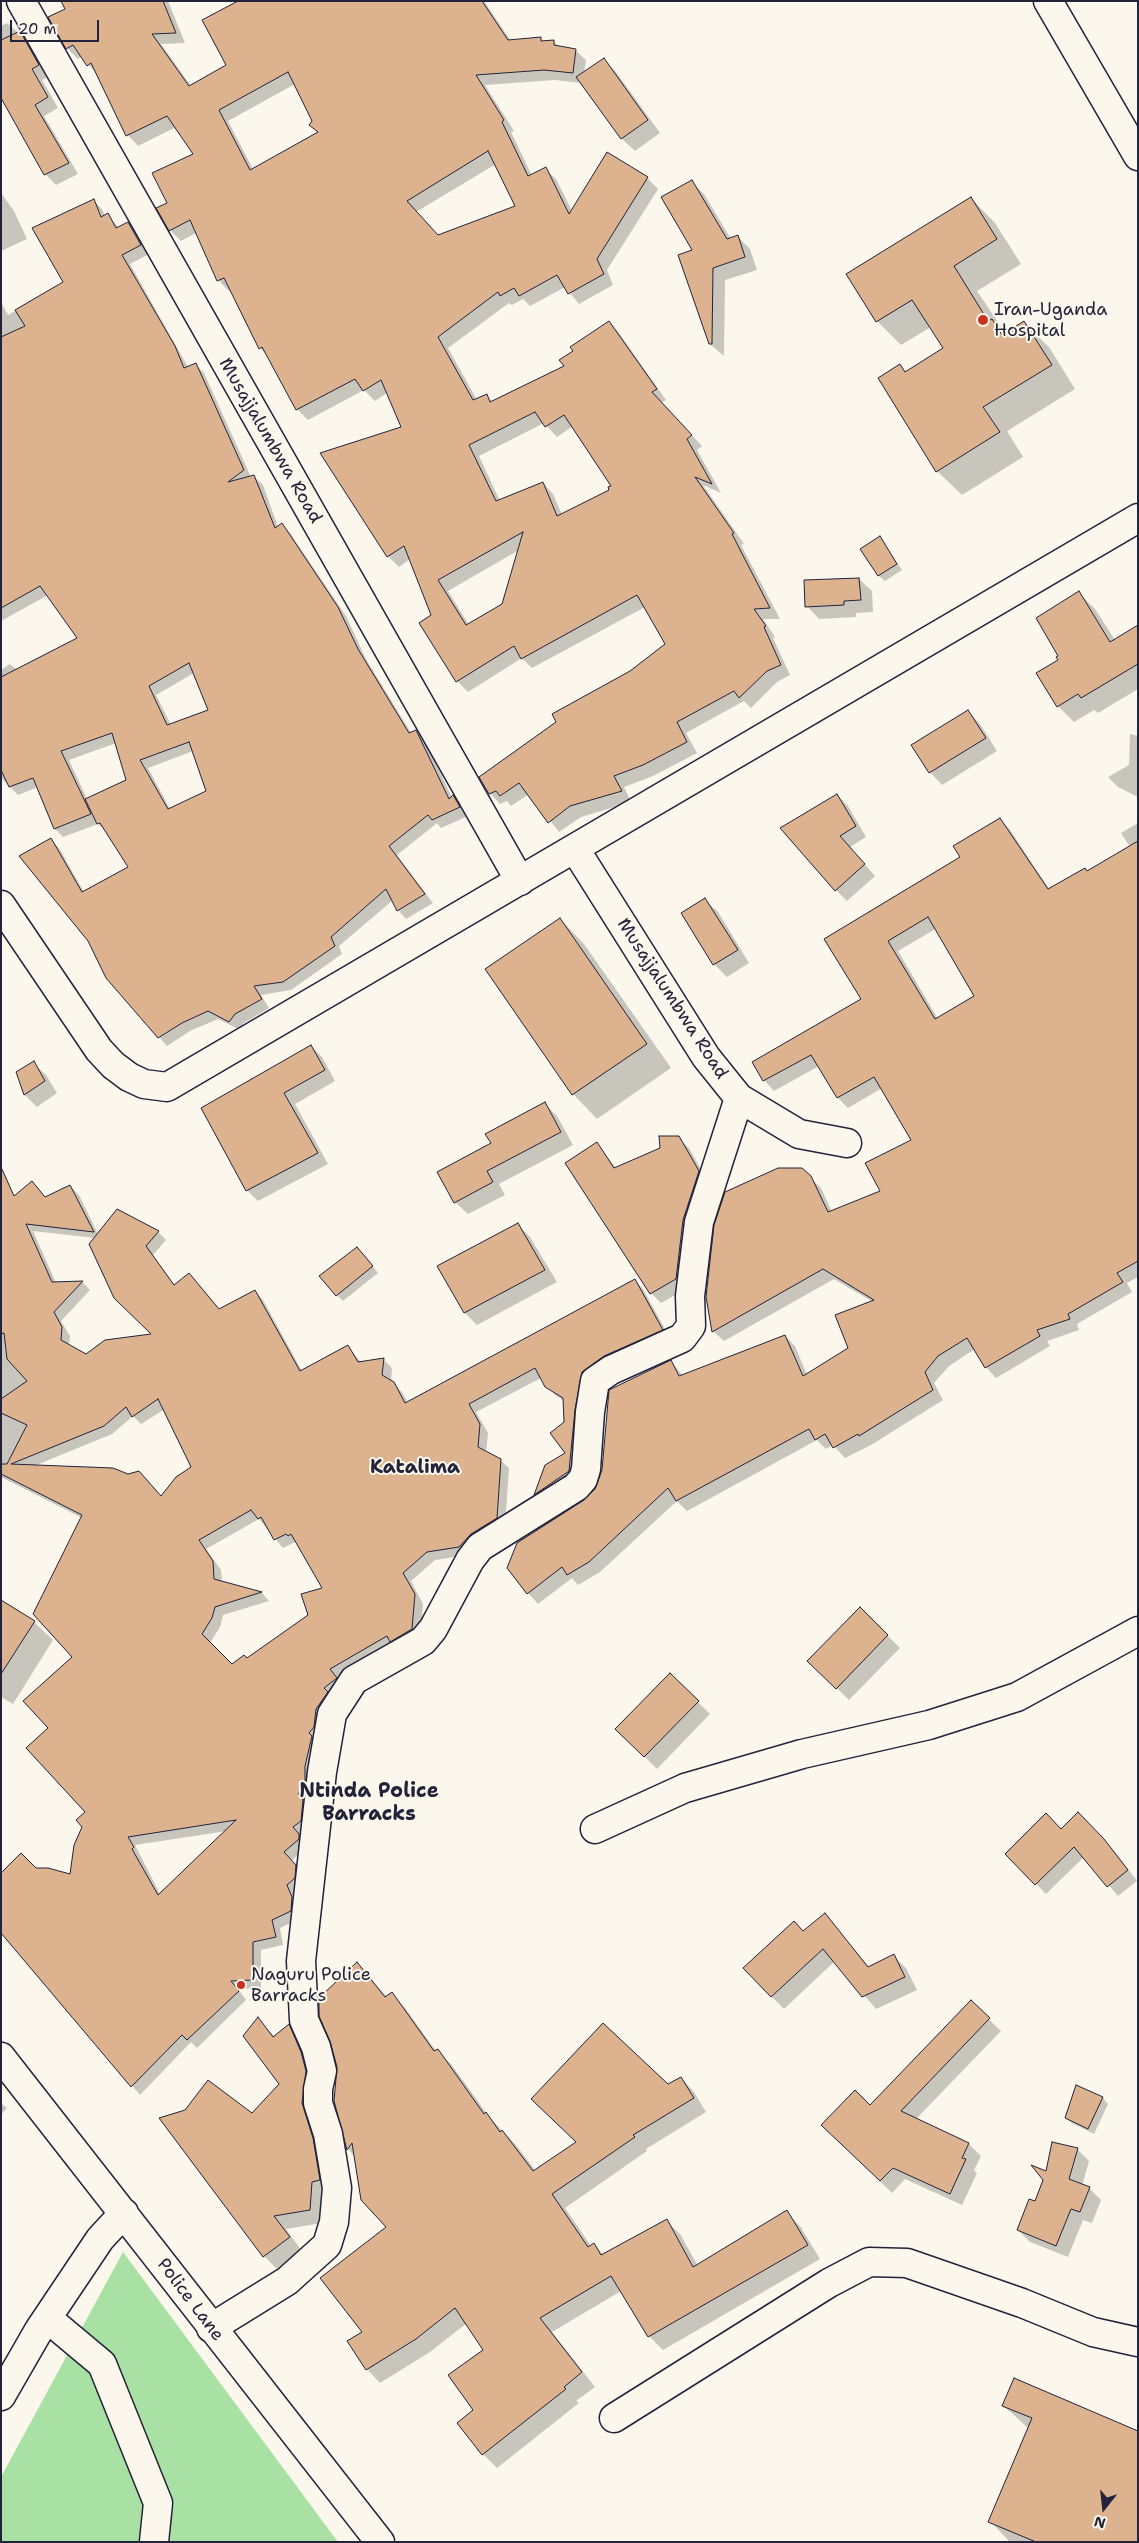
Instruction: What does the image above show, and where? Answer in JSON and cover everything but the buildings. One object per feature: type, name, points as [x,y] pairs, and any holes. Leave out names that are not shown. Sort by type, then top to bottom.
[{"type":"street","name":"Musajjalumbwa Road","points":[[21,1],[520,881]]},
{"type":"street","points":[[1048,1],[1138,156]]},
{"type":"street","points":[[1,905],[99,1050],[113,1065],[129,1077],[144,1084],[168,1087],[1138,518]]},
{"type":"street","name":"Musajjalumbwa Road","points":[[575,849],[706,1057],[739,1098],[799,1134],[847,1143]]},
{"type":"street","points":[[211,2328],[287,2281],[327,2244],[334,2222],[337,2188],[328,2134],[318,2103],[318,2089],[322,2070],[316,2047],[304,2020],[301,1961],[322,1772],[332,1714],[354,1680],[423,1641],[433,1628],[470,1560],[480,1547],[576,1487],[583,1479],[586,1469],[590,1412],[595,1381],[611,1370],[682,1338],[690,1326],[690,1296],[699,1222],[739,1098]]},
{"type":"street","points":[[595,1829],[685,1788],[802,1754],[929,1724],[1017,1697],[1138,1631]]},
{"type":"street","name":"Police Lane","points":[[1,2057],[380,2542]]},
{"type":"street","points":[[1,2396],[47,2318],[100,2239],[124,2213]]},
{"type":"street","points":[[614,2418],[829,2283],[869,2262],[906,2263],[1022,2304],[1093,2332],[1138,2342]]},
{"type":"street","points":[[47,2318],[102,2364],[158,2504],[154,2542]]},
{"type":"green space","points":[[123,2252],[338,2542],[1,2542],[1,2477]]},
{"type":"place","name":"Iran-Uganda Hospital","points":[[983,320]]},
{"type":"place","name":"Naguru Police Barracks","points":[[241,1985]]},
{"type":"district","name":"Katalima","points":[[415,1468]]},
{"type":"district","name":"Ntinda Police Barracks","points":[[369,1804]]}]
